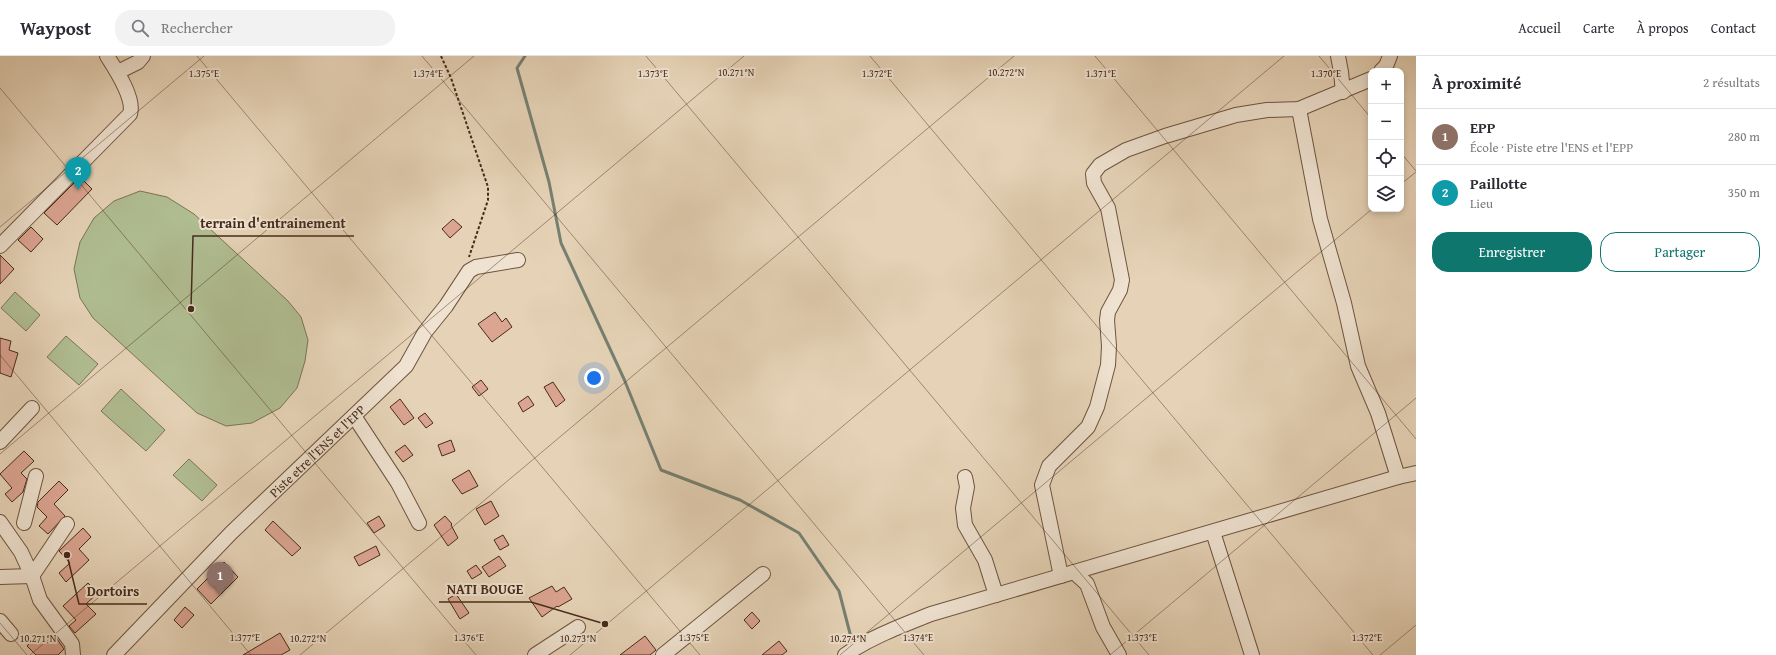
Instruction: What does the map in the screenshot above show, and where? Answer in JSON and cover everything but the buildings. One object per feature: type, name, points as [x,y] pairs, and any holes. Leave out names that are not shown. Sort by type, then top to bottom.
[{"type":"street","points":[[0,246],[130,114],[132,108],[130,101],[118,72],[106,56]]},
{"type":"street","points":[[118,72],[138,62],[143,56]]},
{"type":"street","points":[[1338,56],[1343,92]]},
{"type":"street","points":[[1119,655],[1103,627],[1087,584],[1067,574],[1044,502],[1042,485],[1049,466],[1088,427],[1097,407],[1108,365],[1108,312],[1120,290],[1122,280],[1108,208],[1094,183],[1093,174],[1100,165],[1126,150],[1165,136],[1236,115],[1267,110],[1299,109],[1368,80]]},
{"type":"street","points":[[1299,109],[1320,219],[1344,303],[1358,366],[1378,413],[1398,477]]},
{"type":"street","points":[[469,271],[476,266],[518,260]]},
{"type":"street","name":"Piste etre l'ENS et l'EPP","points":[[114,655],[231,533],[406,366],[425,332],[446,306],[469,271]]},
{"type":"street","points":[[0,442],[32,408]]},
{"type":"street","points":[[354,416],[398,483],[420,523]]},
{"type":"street","points":[[845,655],[861,644],[893,628],[931,614],[1416,473]]},
{"type":"street","points":[[36,476],[30,521],[2,527],[22,552],[40,600],[72,644],[73,655]]},
{"type":"street","points":[[965,476],[967,487],[963,508],[965,525],[985,560],[996,595]]},
{"type":"street","points":[[32,576],[67,524]]},
{"type":"street","points":[[1213,532],[1252,655]]},
{"type":"street","points":[[663,655],[763,574]]},
{"type":"street","points":[[0,577],[32,576]]},
{"type":"street","points":[[0,621],[11,634]]},
{"type":"street","points":[[535,655],[578,627]]},
{"type":"path","points":[[441,56],[451,78],[488,187],[488,200],[466,264],[469,271]]},
{"type":"green space","points":[[140,191],[167,197],[194,214],[288,301],[301,317],[308,340],[305,361],[297,388],[280,408],[252,423],[226,426],[197,413],[93,318],[80,298],[74,269],[80,242],[94,218],[114,201]]},
{"type":"green space","points":[[15,292],[40,315],[26,331],[1,308]]},
{"type":"green space","points":[[66,336],[98,364],[79,385],[47,357]]},
{"type":"green space","points":[[121,389],[165,430],[146,451],[101,411]]},
{"type":"green space","points":[[189,459],[217,485],[202,501],[173,475]]},
{"type":"waterway","points":[[525,56],[517,68],[549,182],[561,243],[624,379],[661,470],[740,500],[799,533],[839,591],[853,645]]},
{"type":"place","name":"Paillotte","points":[[78,190]]},
{"type":"place","name":"terrain d'entrainement","points":[[191,309]]},
{"type":"place","name":"Dortoirs","points":[[67,555]]},
{"type":"place","name":"EPP","points":[[220,595]]},
{"type":"place","name":"NATI BOUGE","points":[[605,624]]}]
